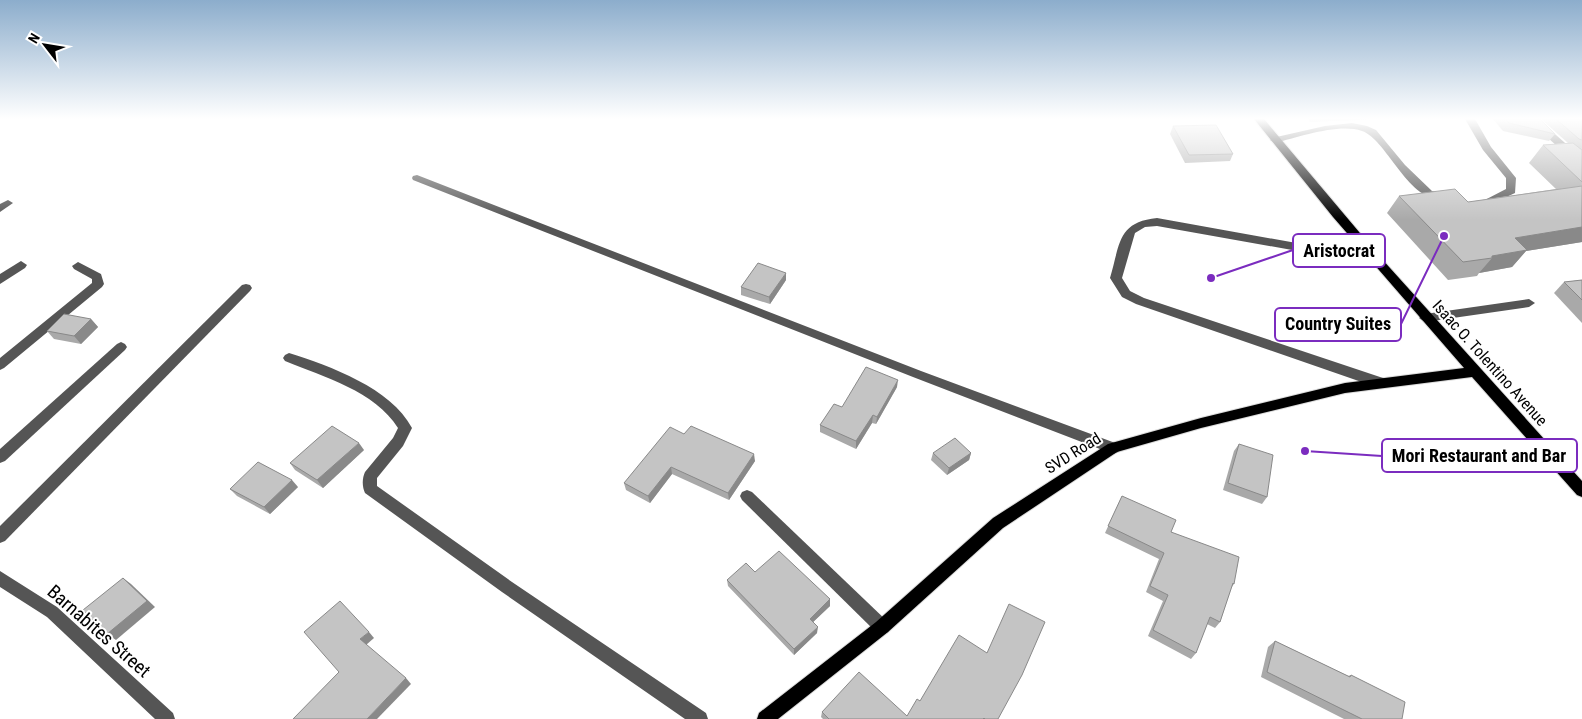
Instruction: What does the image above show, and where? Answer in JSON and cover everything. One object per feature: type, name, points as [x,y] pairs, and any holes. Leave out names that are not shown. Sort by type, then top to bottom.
[{"type":"main road","name":"Isaac O. Tolentino Avenue","points":[[1285,153],[1425,318],[1582,491]]},
{"type":"main road","name":"SVD Road","points":[[765,719],[882,627],[998,523],[1113,448],[1201,423],[1345,388],[1474,372]]},
{"type":"street","points":[[1389,153],[1401,167],[1430,194],[1454,199]]},
{"type":"street","points":[[1472,204],[1481,206],[1511,191],[1511,178],[1491,153]]},
{"type":"street","points":[[1570,153],[1582,163]]},
{"type":"street","points":[[417,178],[918,374],[1113,448]]},
{"type":"street","points":[[1376,261],[1157,222],[1135,227],[1130,232],[1116,278],[1126,294],[1140,301],[1381,384]]},
{"type":"street","points":[[0,280],[21,265]]},
{"type":"street","points":[[0,365],[98,284],[97,278],[78,266]]},
{"type":"street","points":[[0,536],[246,288]]},
{"type":"street","points":[[1425,318],[1530,304]]},
{"type":"street","points":[[0,457],[121,347]]},
{"type":"street","points":[[289,358],[363,390],[400,417],[405,428],[398,442],[370,476],[370,489],[507,587],[700,719]]},
{"type":"street","points":[[747,496],[882,627]]},
{"type":"street","name":"Barnabites Street","points":[[0,578],[52,612],[167,719]]},
{"type":"building","points":[[1188,153],[1233,154],[1189,155]]},
{"type":"building","points":[[1551,153],[1582,153],[1582,182]]},
{"type":"building","points":[[1582,186],[1582,227],[1515,238],[1527,250],[1463,262],[1399,196],[1455,189],[1468,202]]},
{"type":"building","points":[[758,263],[786,273],[769,297],[741,287]]},
{"type":"building","points":[[1582,280],[1582,300],[1564,282]]},
{"type":"building","points":[[64,314],[91,319],[74,336],[47,331]]},
{"type":"building","points":[[866,367],[898,380],[877,417],[873,415],[856,441],[820,425],[834,404],[842,407]]},
{"type":"building","points":[[332,426],[359,443],[317,480],[290,463]]},
{"type":"building","points":[[691,426],[754,454],[728,493],[671,467],[648,496],[624,483],[670,427],[684,434]]},
{"type":"building","points":[[955,438],[971,453],[949,468],[933,453]]},
{"type":"building","points":[[1239,444],[1273,455],[1267,497],[1228,483]]},
{"type":"building","points":[[258,462],[292,480],[264,507],[230,489]]},
{"type":"building","points":[[1122,496],[1176,520],[1171,532],[1239,557],[1234,584],[1220,622],[1210,617],[1196,653],[1153,630],[1168,595],[1150,586],[1164,553],[1108,526]]},
{"type":"building","points":[[779,551],[830,599],[810,619],[818,627],[794,649],[727,580],[746,563],[755,572]]},
{"type":"building","points":[[123,578],[147,601],[107,634],[83,610]]},
{"type":"building","points":[[340,601],[369,632],[360,639],[406,678],[367,719],[293,719],[339,672],[304,632]]},
{"type":"building","points":[[1009,604],[1045,622],[1022,675],[998,719],[829,719],[822,712],[859,672],[907,716],[917,699],[920,701],[959,635],[987,653]]},
{"type":"building","points":[[1275,641],[1350,677],[1351,675],[1405,702],[1402,719],[1362,719],[1267,672]]},
{"type":"place","name":"Country Suites","points":[[1444,236]]},
{"type":"place","name":"Aristocrat","points":[[1211,278]]},
{"type":"place","name":"Mori Restaurant and Bar","points":[[1305,451]]}]
